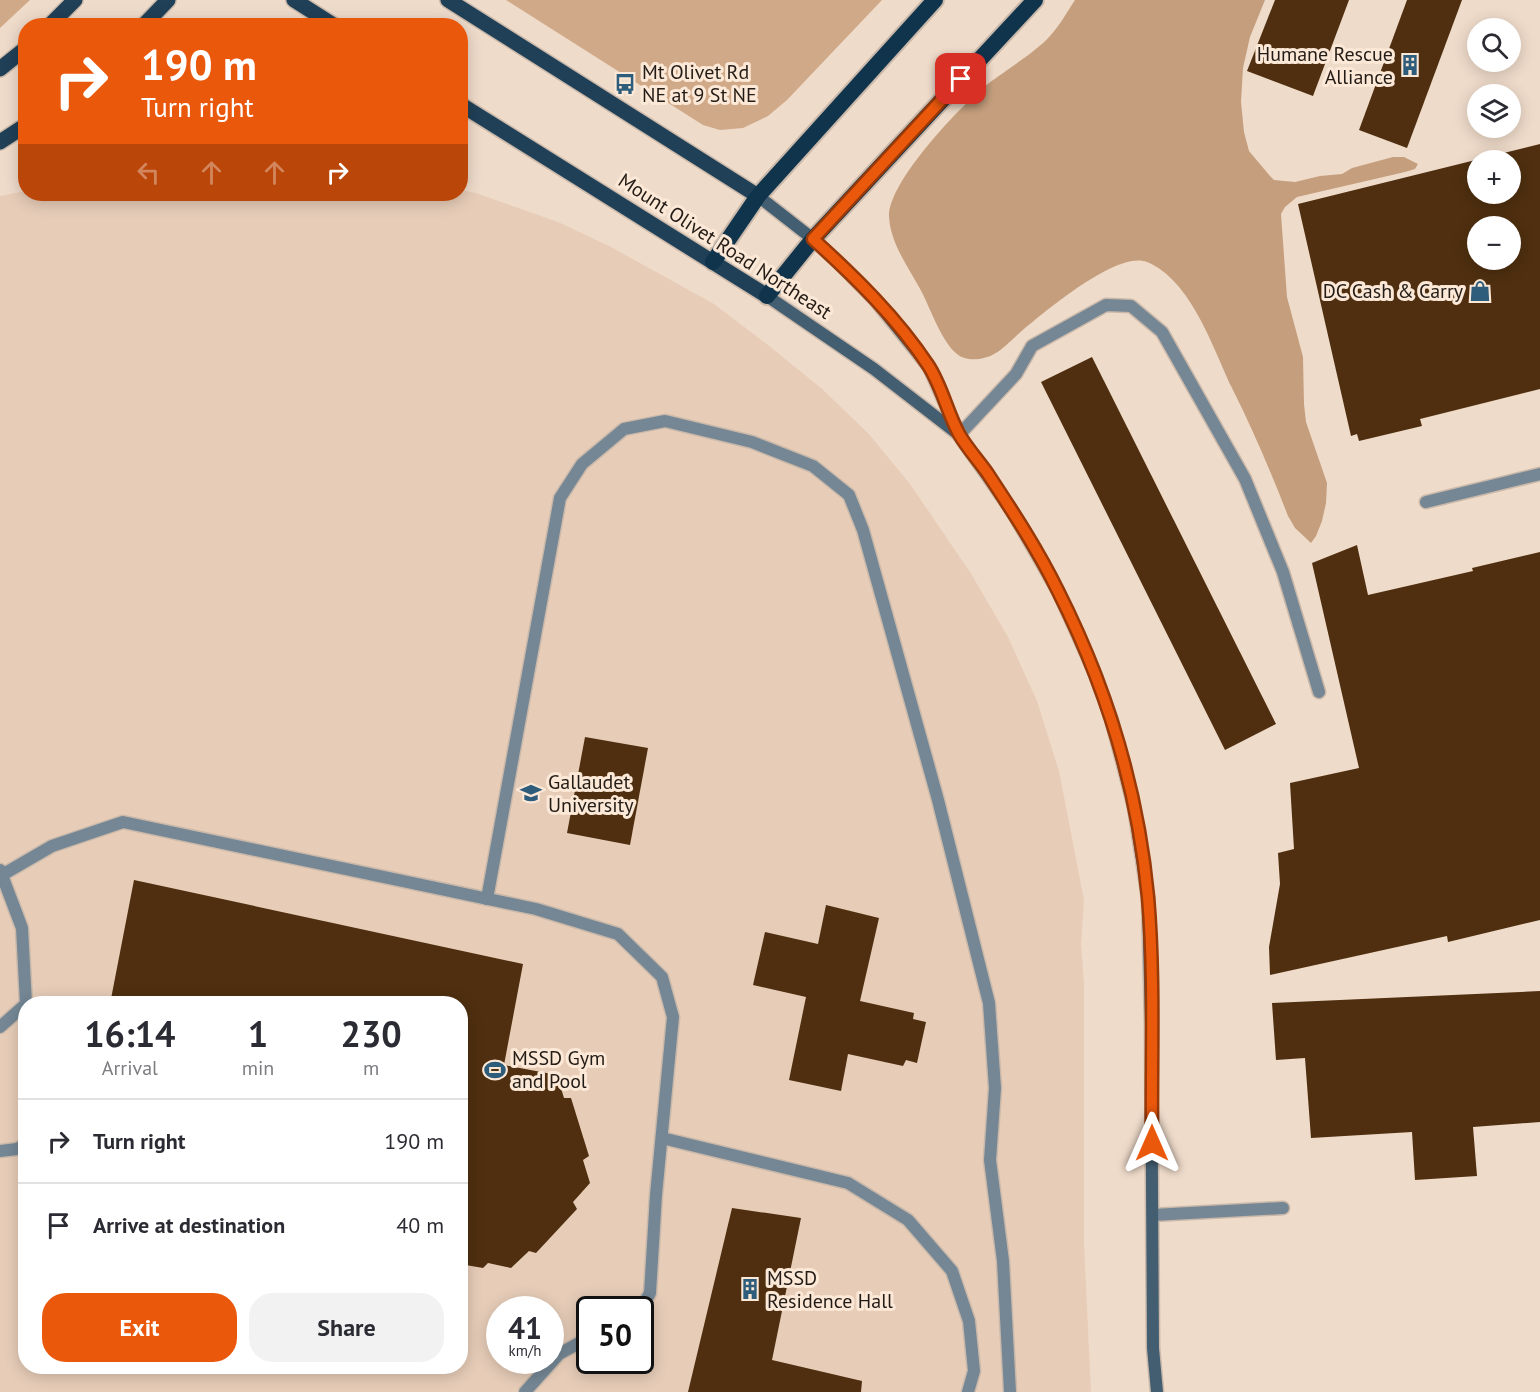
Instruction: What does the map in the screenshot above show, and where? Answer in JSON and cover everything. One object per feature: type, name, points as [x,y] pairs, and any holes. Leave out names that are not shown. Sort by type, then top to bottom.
[{"type":"highway","points":[[713,262],[758,196],[935,0]]},
{"type":"highway","points":[[767,296],[813,239],[1035,0]]},
{"type":"main road","points":[[57,18],[75,0]]},
{"type":"main road","points":[[151,18],[168,0]]},
{"type":"main road","points":[[294,0],[322,18]]},
{"type":"main road","name":"Mount Olivet Road Northeast","points":[[448,0],[758,196],[813,239],[875,300],[929,367],[959,435],[1012,511],[1058,591],[1094,671],[1111,718],[1141,848],[1148,898],[1153,1348],[1157,1392]]},
{"type":"main road","points":[[0,69],[18,54]]},
{"type":"main road","name":"Mount Olivet Road Northeast","points":[[468,109],[767,296],[865,363],[959,435]]},
{"type":"main road","points":[[0,142],[18,130]]},
{"type":"street","points":[[959,435],[1016,374],[1032,346],[1106,305],[1131,306],[1162,333],[1245,479],[1283,572],[1319,692]]},
{"type":"street","points":[[487,899],[560,498],[582,464],[624,429],[665,421],[752,442],[813,466],[849,495],[863,530],[938,800],[989,1003],[995,1088],[990,1160],[1004,1261],[1010,1392]]},
{"type":"street","points":[[1426,502],[1540,474]]},
{"type":"street","points":[[26,996],[22,928],[1,872],[52,846],[123,822],[536,909],[618,934],[662,977],[673,1017],[648,1296]]},
{"type":"street","points":[[0,1027],[18,1011]]},
{"type":"street","points":[[662,1138],[848,1183],[908,1220],[952,1271],[969,1321],[974,1371],[968,1392]]},
{"type":"street","points":[[0,1151],[18,1148]]},
{"type":"street","points":[[1153,1215],[1283,1208]]},
{"type":"street","points":[[525,1392],[560,1354],[576,1345]]},
{"type":"shaded area","points":[[0,0],[30,0],[0,28]]},
{"type":"shaded area","points":[[506,0],[882,0],[787,100],[768,116],[743,128],[720,130],[703,125]]},
{"type":"shaded area","points":[[1075,0],[1265,0],[1250,37],[1243,68],[1241,102],[1244,132],[1249,151],[1270,176],[1274,180],[1295,182],[1342,174],[1352,168],[1393,157],[1404,157],[1418,164],[1415,169],[1405,172],[1297,197],[1285,207],[1281,214],[1287,297],[1303,357],[1306,422],[1327,483],[1322,521],[1311,543],[1295,528],[1288,516],[1254,435],[1199,317],[1188,299],[1163,271],[1147,262],[1134,261],[1101,273],[1065,296],[998,352],[985,358],[970,359],[957,354],[945,340],[892,235],[889,216],[892,201],[913,164],[945,126],[977,94],[1044,42]]},
{"type":"shaded area","name":"Gallaudet University","points":[[468,191],[558,222],[611,247],[714,304],[821,388],[868,433],[910,484],[970,572],[1008,637],[1037,701],[1059,771],[1084,900],[1081,944],[1084,983],[1084,1243],[1091,1392],[0,1392],[0,196],[18,192],[18,201],[468,201]]},
{"type":"building","points":[[1275,0],[1349,0],[1313,96],[1247,71]]},
{"type":"building","name":"Humane Rescue Alliance","points":[[1407,0],[1462,0],[1407,148],[1359,130]]},
{"type":"building","points":[[1540,144],[1540,389],[1420,419],[1422,426],[1359,441],[1357,434],[1351,436],[1298,204],[1467,162],[1467,204],[1521,204],[1521,150],[1516,150]]},
{"type":"building","points":[[1092,357],[1276,724],[1225,750],[1041,382]]},
{"type":"building","points":[[1357,545],[1368,595],[1473,571],[1472,568],[1540,552],[1540,920],[1448,942],[1447,936],[1270,975],[1269,947],[1280,884],[1278,853],[1294,849],[1290,783],[1359,768],[1312,563]]},
{"type":"building","points":[[585,737],[648,748],[630,845],[567,833]]},
{"type":"building","name":"MSSD Gym and Pool","points":[[134,880],[523,964],[504,1065],[557,1075],[564,1098],[571,1098],[589,1156],[583,1160],[590,1183],[573,1202],[577,1209],[536,1253],[529,1251],[511,1268],[488,1263],[483,1268],[468,1265],[468,996],[112,996]]},
{"type":"building","points":[[826,905],[879,918],[860,1001],[914,1013],[913,1019],[926,1022],[917,1063],[906,1060],[903,1066],[848,1054],[841,1091],[789,1080],[806,997],[753,985],[765,932],[818,944]]},
{"type":"building","points":[[1540,991],[1540,1122],[1473,1127],[1477,1176],[1415,1180],[1412,1132],[1311,1138],[1305,1058],[1276,1060],[1272,1003]]},
{"type":"building","name":"MSSD Residence Hall","points":[[732,1208],[801,1218],[772,1360],[862,1381],[861,1392],[688,1392]]},
{"type":"place","name":"Humane Rescue Alliance","points":[[1410,65]]},
{"type":"place","name":"Mt Olivet Rd NE at 9 St NE","points":[[625,84]]},
{"type":"place","name":"DC Cash & Carry","points":[[1480,291]]},
{"type":"place","name":"Gallaudet University","points":[[531,793]]},
{"type":"place","name":"MSSD Gym and Pool","points":[[495,1070]]},
{"type":"place","name":"MSSD Residence Hall","points":[[750,1289]]},
{"type":"route","points":[[961,79],[813,239],[875,300],[929,367],[959,435],[987,472],[1036,549],[1058,591],[1094,671],[1111,718],[1134,807],[1148,898],[1152,1143]]}]
